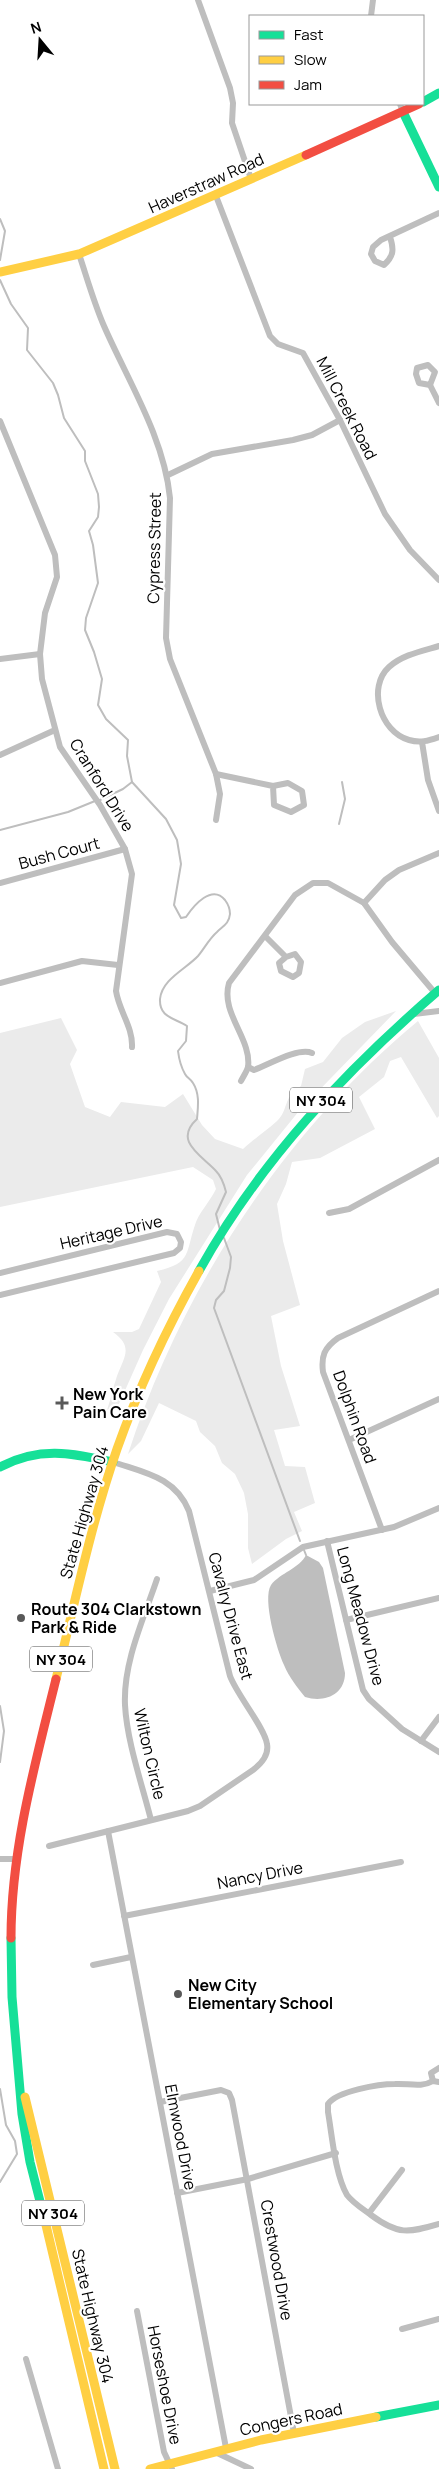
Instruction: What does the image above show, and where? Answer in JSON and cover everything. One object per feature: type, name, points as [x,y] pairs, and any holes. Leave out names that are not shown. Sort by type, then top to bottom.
[{"type":"main road","points":[[424,101],[439,93]]},
{"type":"main road","name":"Haverstraw Road","points":[[0,272],[79,254],[105,244],[216,196],[402,108],[415,105]]},
{"type":"main road","points":[[402,108],[439,187]]},
{"type":"main road","name":"State Highway 304","points":[[104,2469],[33,2168],[23,2117],[11,1966],[12,1903],[17,1858],[34,1767],[94,1526],[113,1462],[132,1407],[158,1347],[192,1281],[226,1224],[259,1176],[307,1116],[360,1060],[437,991]]},
{"type":"main road","points":[[0,1467],[17,1458],[50,1451],[65,1452],[113,1462]]},
{"type":"main road","name":"State Highway 304","points":[[21,2084],[30,2114],[115,2469]]},
{"type":"main road","name":"Congers Road","points":[[150,2469],[172,2466],[226,2448],[439,2405]]},
{"type":"street","points":[[198,0],[230,88],[233,103],[232,123],[251,179]]},
{"type":"street","points":[[371,15],[374,0]]},
{"type":"street","name":"Mill Creek Road","points":[[216,196],[270,336],[278,344],[303,353],[340,420],[385,514],[410,550],[439,580]]},
{"type":"street","points":[[390,237],[439,213]]},
{"type":"street","name":"Cypress Street","points":[[79,254],[104,325],[135,389],[168,475],[170,498],[166,638],[170,659],[216,774],[220,794],[216,820]]},
{"type":"street","points":[[430,385],[439,403]]},
{"type":"street","points":[[168,475],[212,454],[293,440],[312,434],[340,420]]},
{"type":"street","name":"Cranford Drive","points":[[0,421],[51,542],[57,565],[56,577],[45,613],[40,654],[42,679],[60,747],[99,804],[129,859],[132,883],[118,966],[116,991],[118,1005],[132,1036],[132,1047]]},
{"type":"street","points":[[439,646],[401,658],[389,667],[380,679],[378,692],[385,723],[396,734],[407,740],[422,742],[439,737]]},
{"type":"street","points":[[0,659],[40,654]]},
{"type":"street","points":[[0,755],[55,730]]},
{"type":"street","points":[[422,742],[428,780],[439,811]]},
{"type":"street","points":[[216,774],[273,786],[288,783],[302,791],[304,805],[291,812],[274,805],[273,786]]},
{"type":"street","name":"Bush Court","points":[[0,884],[125,849]]},
{"type":"street","points":[[364,903],[385,880],[399,870],[439,853]]},
{"type":"street","points":[[241,1081],[248,1067],[244,1047],[228,1005],[226,991],[229,983],[304,887],[313,883],[328,883],[364,903],[392,942],[437,991]]},
{"type":"street","points":[[265,936],[286,957]]},
{"type":"street","points":[[0,983],[82,961],[118,966]]},
{"type":"street","points":[[408,1016],[426,1011],[439,1011]]},
{"type":"street","points":[[248,1067],[254,1070],[305,1050],[312,1053]]},
{"type":"street","points":[[329,1213],[349,1209],[439,1160]]},
{"type":"street","name":"Heritage Drive","points":[[0,1272],[167,1232],[177,1234],[181,1242],[180,1248],[174,1253],[0,1295]]},
{"type":"street","name":"Dolphin Road","points":[[382,1530],[323,1372],[322,1361],[324,1351],[338,1338],[439,1291]]},
{"type":"street","points":[[349,1440],[439,1399]]},
{"type":"street","name":"Cavalry Drive East","points":[[49,1846],[200,1806],[254,1770],[261,1764],[266,1754],[267,1744],[263,1734],[235,1688],[230,1676],[210,1591],[189,1511],[184,1499],[176,1488],[155,1476],[113,1462]]},
{"type":"street","points":[[210,1591],[254,1580],[304,1547],[382,1530],[408,1522],[439,1508]]},
{"type":"street","name":"Long Meadow Drive","points":[[327,1541],[363,1690],[391,1720],[439,1752]]},
{"type":"street","name":"Wilton Circle","points":[[151,1820],[127,1724],[125,1704],[129,1666],[157,1579]]},
{"type":"street","points":[[346,1620],[439,1598]]},
{"type":"street","points":[[421,1740],[439,1717]]},
{"type":"street","name":"Elmwood Drive","points":[[108,1831],[226,2448]]},
{"type":"street","points":[[0,1859],[17,1858]]},
{"type":"street","name":"Nancy Drive","points":[[124,1916],[401,1862]]},
{"type":"street","points":[[93,1966],[131,1957]]},
{"type":"street","points":[[439,2068],[431,2073],[436,2082],[425,2085],[385,2084],[332,2098],[328,2104],[342,2182],[348,2195],[393,2230],[404,2232],[439,2224]]},
{"type":"street","name":"Crestwood Drive","points":[[160,2102],[221,2090],[229,2093],[232,2100],[294,2433]]},
{"type":"street","points":[[177,2193],[248,2179],[336,2153]]},
{"type":"street","points":[[369,2213],[402,2170]]},
{"type":"street","name":"Horseshoe Drive","points":[[136,2310],[164,2452],[172,2466]]},
{"type":"street","points":[[402,2329],[439,2319]]},
{"type":"street","points":[[26,2359],[58,2469]]},
{"type":"street","points":[[214,2452],[251,2469]]},
{"type":"shaded area","points":[[396,1011],[299,1111],[247,1175],[169,1299],[143,1350],[119,1404],[107,1410],[126,1352],[123,1343],[113,1332],[132,1332],[139,1329],[161,1282],[157,1271],[177,1264],[186,1255],[196,1222],[216,1189],[213,1180],[193,1167],[0,1207],[0,1033],[61,1018],[77,1050],[70,1064],[85,1107],[110,1117],[121,1102],[165,1107],[183,1094],[202,1125],[215,1139],[243,1149],[281,1117],[288,1099],[301,1086],[305,1069],[323,1062],[342,1038],[365,1022]]},
{"type":"shaded area","points":[[418,1021],[439,1058],[439,1116],[437,1118],[401,1057],[390,1061],[384,1077],[359,1097],[375,1129],[320,1158],[292,1162],[286,1184],[277,1204],[283,1241],[300,1305],[271,1316],[281,1366],[300,1426],[274,1430],[285,1466],[305,1467],[315,1503],[294,1512],[302,1531],[286,1539],[252,1564],[248,1548],[248,1514],[244,1493],[235,1474],[222,1463],[215,1446],[200,1432],[196,1421],[159,1403],[141,1441],[128,1454],[150,1392],[177,1332],[208,1273],[243,1217],[282,1163],[324,1112],[369,1065]]},
{"type":"shaded area","points":[[306,1555],[319,1562],[323,1568],[345,1673],[344,1681],[337,1692],[332,1696],[319,1699],[305,1697],[293,1682],[281,1658],[269,1613],[268,1601],[271,1585],[303,1560]]},
{"type":"waterway","points":[[0,219],[5,231],[0,260]]},
{"type":"waterway","points":[[0,280],[11,304],[28,328],[27,350],[53,383],[64,418],[85,451],[85,461],[98,494],[98,517],[89,531],[93,545],[98,583],[86,618],[85,630],[102,679],[98,705],[106,719],[128,740],[127,756],[132,782]]},
{"type":"waterway","points":[[132,782],[166,819],[177,840],[181,864],[174,905],[181,918],[186,917],[198,902],[209,895],[215,894],[225,900],[230,910],[227,923],[211,938],[198,956],[170,980],[165,986],[160,999],[160,1005],[165,1014],[187,1026],[186,1041],[178,1051],[178,1054],[186,1075],[195,1087],[198,1101],[197,1119],[190,1127],[189,1141],[197,1153],[218,1173],[224,1183],[226,1192],[216,1214],[220,1230]]},
{"type":"waterway","points":[[100,800],[123,789],[132,782]]},
{"type":"waterway","points":[[339,824],[345,799],[342,782]]},
{"type":"waterway","points":[[0,830],[68,812],[95,801]]},
{"type":"waterway","points":[[224,1238],[231,1257],[230,1268],[224,1291],[216,1300],[214,1308],[300,1541]]},
{"type":"waterway","points":[[304,1550],[306,1555]]},
{"type":"waterway","points":[[0,1706],[4,1731],[0,1762]]},
{"type":"waterway","points":[[0,2089],[6,2125],[15,2141],[17,2154],[0,2182]]},
{"type":"traffic: fast","points":[[424,101],[439,93]]},
{"type":"traffic: fast","points":[[403,112],[439,187]]},
{"type":"traffic: fast","points":[[199,1271],[249,1192],[277,1155],[370,1053],[439,990]]},
{"type":"traffic: fast","points":[[0,1467],[29,1456],[56,1453],[113,1462]]},
{"type":"traffic: fast","points":[[11,1938],[12,1997],[22,2114],[30,2162],[45,2221]]},
{"type":"traffic: fast","points":[[376,2417],[439,2405]]},
{"type":"traffic: slow","points":[[0,272],[79,254],[306,155]]},
{"type":"traffic: slow","points":[[56,1679],[91,1534],[117,1449],[154,1358],[199,1271]]},
{"type":"traffic: slow","points":[[25,2097],[115,2469]]},
{"type":"traffic: slow","points":[[45,2221],[104,2469]]},
{"type":"traffic: slow","points":[[150,2469],[261,2440],[376,2417]]},
{"type":"traffic: jam","points":[[306,155],[417,105]]},
{"type":"traffic: jam","points":[[11,1938],[15,1872],[20,1840],[56,1679]]},
{"type":"place","name":"New York Pain Care","points":[[62,1403]]},
{"type":"place","name":"Route 304 Clarkstown Park & Ride","points":[[21,1618]]},
{"type":"place","name":"New City Elementary School","points":[[178,1994]]}]
